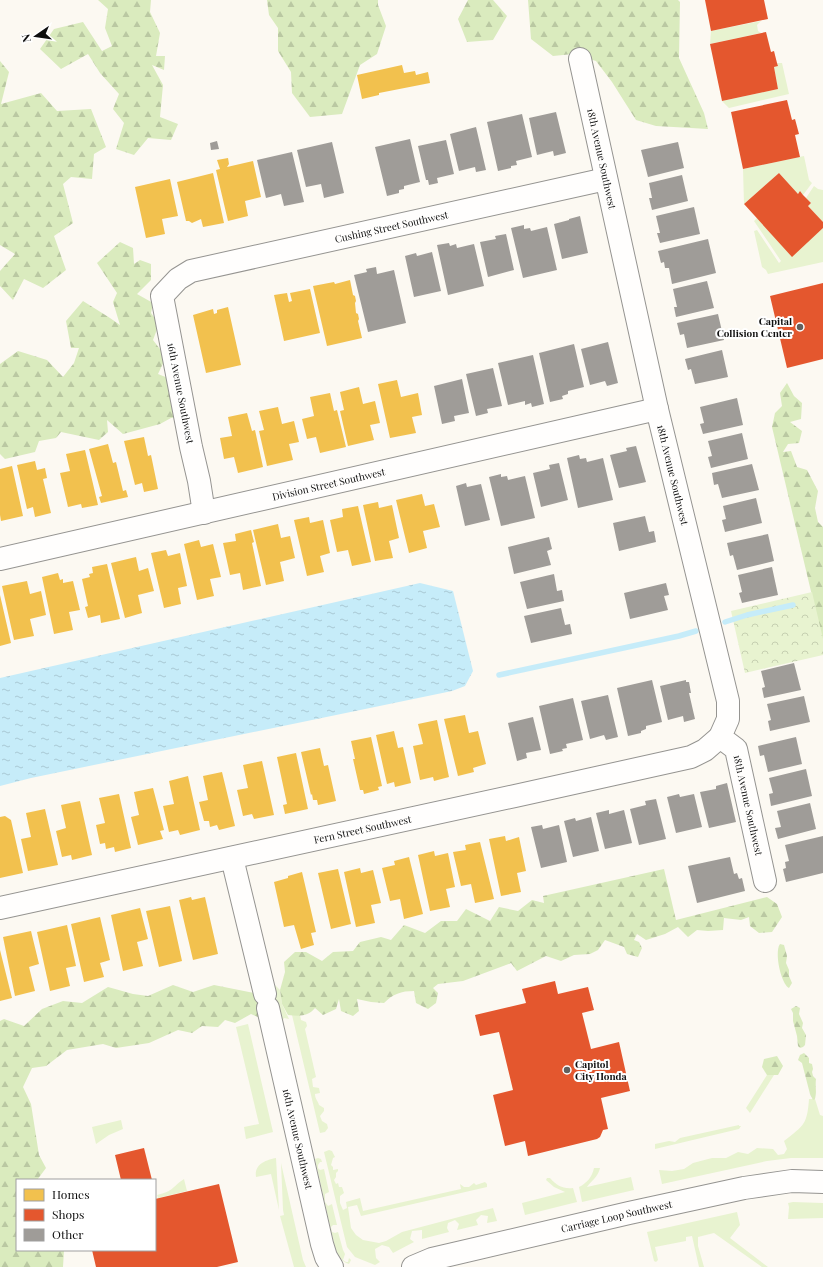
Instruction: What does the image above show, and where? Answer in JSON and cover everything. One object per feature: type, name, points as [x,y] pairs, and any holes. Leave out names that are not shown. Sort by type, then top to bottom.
[{"type":"street","name":"18th Avenue Southwest","points":[[580,59],[657,409],[728,701],[728,719],[720,737],[736,749],[765,881]]},
{"type":"street","name":"Cushing Street Southwest","points":[[178,279],[191,271],[606,179]]},
{"type":"street","name":"16th Avenue Southwest","points":[[178,279],[162,296],[199,480],[204,513]]},
{"type":"street","name":"Division Street Southwest","points":[[0,559],[657,409]]},
{"type":"street","name":"Fern Street Southwest","points":[[0,908],[691,757],[705,750],[720,737]]},
{"type":"street","name":"16th Avenue Southwest","points":[[232,858],[322,1244],[326,1257],[332,1267]]},
{"type":"street","name":"Carriage Loop Southwest","points":[[413,1267],[432,1259],[629,1212],[744,1188],[792,1181],[823,1182]]},
{"type":"green space","points":[[98,0],[151,0],[150,12],[160,33],[156,56],[165,56],[164,70],[152,65],[163,85],[160,117],[178,124],[171,140],[148,138],[134,155],[116,149],[124,123],[113,109],[119,94],[100,73],[88,54],[61,69],[40,49],[54,29],[83,22],[102,51],[112,46],[105,28],[108,9]]},
{"type":"green space","points":[[267,0],[378,0],[378,5],[386,26],[377,54],[360,65],[342,114],[310,117],[292,93],[291,72],[278,51],[278,28],[269,15]]},
{"type":"green space","points":[[468,0],[493,0],[507,16],[493,40],[467,42],[458,19]]},
{"type":"green space","points":[[528,0],[678,0],[680,2],[679,58],[704,113],[708,129],[656,126],[636,120],[612,82],[596,61],[573,54],[553,56],[531,39]]},
{"type":"green space","points":[[761,21],[757,25],[758,31],[761,33],[710,44],[711,31]]},
{"type":"green space","points":[[0,61],[9,72],[1,104],[41,93],[57,111],[91,109],[106,147],[94,154],[92,179],[71,177],[63,184],[73,223],[54,236],[66,270],[43,288],[24,279],[13,300],[0,286],[0,271],[15,254],[0,245]]},
{"type":"green space","points":[[777,63],[782,63],[789,94],[729,108],[722,101],[778,89],[774,67],[778,66]]},
{"type":"green space","points":[[804,156],[809,180],[812,183],[803,195],[800,191],[798,194],[779,173],[744,204],[743,169]]},
{"type":"green space","points":[[814,186],[823,190],[823,222],[808,206],[811,203],[806,198]]},
{"type":"green space","points":[[757,218],[792,256],[823,228],[823,262],[768,274],[762,267],[754,231],[757,230],[779,263],[781,261],[754,221]]},
{"type":"green space","points":[[120,242],[133,248],[134,264],[140,260],[151,264],[151,280],[137,294],[153,303],[151,313],[159,324],[153,340],[166,357],[158,374],[173,380],[178,417],[171,418],[160,424],[123,434],[107,420],[108,432],[99,440],[61,432],[56,438],[39,441],[35,452],[5,459],[0,454],[0,364],[18,351],[47,360],[63,377],[74,363],[79,348],[71,348],[66,321],[83,301],[120,325],[113,302],[117,293],[97,263]]},
{"type":"green space","points":[[787,383],[794,396],[802,403],[801,419],[790,422],[802,431],[799,443],[788,444],[783,452],[791,451],[797,467],[807,470],[818,491],[815,508],[818,522],[823,527],[823,642],[772,427],[775,413],[782,406],[780,393]]},
{"type":"green space","points":[[812,592],[823,639],[823,655],[745,673],[731,611]]},
{"type":"green space","points":[[664,869],[676,920],[767,897],[777,904],[782,917],[772,932],[759,933],[750,926],[749,917],[741,920],[724,918],[723,930],[697,930],[688,937],[678,927],[665,934],[646,940],[637,934],[634,940],[639,942],[642,948],[638,957],[627,954],[624,947],[605,940],[598,950],[590,954],[574,955],[561,961],[546,956],[517,971],[511,963],[463,981],[438,984],[433,988],[438,993],[436,1003],[428,1009],[416,1003],[414,991],[398,994],[391,997],[384,1003],[357,999],[359,1011],[353,1016],[341,1011],[339,999],[336,1009],[323,1015],[315,1008],[309,1013],[300,1016],[288,1015],[282,1004],[280,990],[285,972],[284,962],[295,952],[306,952],[322,961],[333,952],[353,951],[360,942],[381,937],[391,940],[404,925],[425,933],[441,921],[457,921],[466,909],[490,921],[499,907],[518,911],[532,900],[544,903],[543,896]]},
{"type":"green space","points":[[780,944],[784,945],[787,956],[786,963],[792,983],[789,988],[783,981],[779,968],[778,948]]},
{"type":"green space","points":[[272,982],[280,990],[282,1004],[289,1019],[284,1018],[283,1020],[277,1010],[272,990]]},
{"type":"green space","points":[[173,985],[193,992],[214,985],[254,993],[262,1006],[262,1019],[251,1014],[235,1023],[225,1020],[218,1027],[202,1026],[192,1033],[178,1030],[149,1043],[116,1048],[103,1044],[67,1050],[46,1066],[32,1068],[23,1087],[31,1104],[39,1155],[46,1168],[38,1179],[16,1179],[16,1251],[64,1251],[63,1267],[0,1267],[0,1021],[4,1019],[24,1026],[42,1009],[63,1001],[82,1003],[108,987],[133,994],[148,996]]},
{"type":"green space","points":[[796,1006],[800,1008],[799,1014],[803,1023],[802,1028],[806,1035],[805,1045],[800,1048],[798,1046],[793,1013],[791,1009]]},
{"type":"green space","points":[[292,1015],[300,1015],[301,1020],[306,1022],[307,1026],[305,1029],[316,1077],[312,1079],[313,1087],[319,1088],[320,1093],[315,1094],[315,1096],[319,1105],[324,1108],[324,1111],[320,1116],[322,1121],[327,1124],[328,1128],[325,1132],[320,1133]]},
{"type":"green space","points":[[248,1024],[273,1132],[246,1139],[244,1127],[259,1124],[236,1027]]},
{"type":"green space","points":[[804,1053],[809,1058],[809,1063],[812,1064],[813,1076],[816,1079],[816,1096],[813,1100],[802,1063],[798,1060],[800,1055]]},
{"type":"green space","points":[[777,1056],[783,1066],[778,1075],[767,1075],[762,1067],[764,1059]]},
{"type":"green space","points":[[767,1075],[774,1075],[750,1113],[746,1108]]},
{"type":"green space","points":[[809,1099],[815,1099],[820,1115],[823,1116],[823,1158],[791,1158],[767,1161],[662,1184],[659,1170],[672,1171],[684,1169],[693,1163],[712,1158],[726,1158],[738,1152],[748,1154],[757,1148],[773,1149],[778,1155],[784,1154],[787,1149],[784,1141],[803,1124],[807,1114]]},
{"type":"green space","points":[[121,1120],[123,1129],[109,1135],[96,1144],[92,1127]]},
{"type":"green space","points":[[739,1125],[741,1126],[739,1129],[655,1149],[655,1144],[669,1141],[675,1142],[680,1138]]},
{"type":"green space","points":[[329,1150],[332,1151],[335,1157],[333,1158],[331,1165],[333,1170],[338,1169],[334,1180],[336,1184],[338,1183],[339,1187],[342,1187],[344,1193],[340,1196],[340,1203],[343,1210],[347,1208],[346,1202],[360,1198],[363,1211],[461,1189],[460,1184],[464,1187],[469,1187],[474,1183],[476,1185],[485,1182],[487,1184],[487,1187],[361,1216],[357,1205],[348,1207],[351,1228],[356,1235],[363,1240],[379,1243],[386,1241],[402,1232],[493,1208],[497,1221],[487,1223],[488,1216],[481,1215],[476,1220],[478,1225],[457,1230],[459,1224],[455,1220],[448,1223],[447,1228],[449,1232],[422,1239],[422,1230],[412,1231],[410,1239],[414,1242],[393,1253],[389,1247],[382,1245],[375,1249],[376,1258],[380,1262],[375,1265],[355,1257],[347,1247],[324,1152]]},
{"type":"green space","points":[[276,1158],[279,1210],[271,1174],[256,1177],[257,1169],[262,1163]]},
{"type":"green space","points":[[315,1159],[321,1159],[322,1162],[318,1165],[318,1168],[320,1170],[324,1169],[329,1192],[325,1194],[325,1202],[328,1206],[332,1204],[337,1225],[333,1225],[331,1227],[332,1232],[338,1232],[345,1254],[343,1260],[348,1262],[349,1258],[351,1260],[349,1264],[342,1260],[335,1248]]},
{"type":"green space","points":[[281,1163],[303,1260],[306,1267],[294,1267],[280,1216],[284,1215]]},
{"type":"green space","points":[[594,1168],[600,1168],[596,1176],[587,1187],[631,1177],[634,1190],[582,1202],[579,1187],[589,1179]]},
{"type":"green space","points":[[547,1178],[550,1178],[560,1186],[573,1188],[577,1202],[525,1215],[522,1203],[565,1192],[554,1187],[546,1180]]},
{"type":"green space","points":[[184,1179],[187,1191],[158,1198],[157,1195],[170,1190]]},
{"type":"green space","points":[[788,1203],[823,1203],[823,1218],[788,1219]]},
{"type":"green space","points":[[737,1212],[740,1225],[730,1238],[768,1267],[762,1267],[714,1233],[698,1237],[698,1246],[704,1267],[699,1267],[692,1236],[686,1237],[686,1241],[655,1247],[658,1260],[656,1262],[654,1261],[647,1232]]},
{"type":"water","points":[[420,583],[453,591],[473,671],[465,686],[452,691],[31,778],[0,786],[0,678]]},
{"type":"building: Homes","points":[[402,65],[404,73],[415,71],[416,75],[428,72],[430,83],[379,93],[379,95],[362,99],[357,75]]},
{"type":"building: Homes","points":[[228,158],[229,164],[227,167],[253,161],[261,197],[245,201],[248,216],[228,221],[216,170],[220,169],[217,160]]},
{"type":"building: Homes","points":[[213,173],[224,223],[203,227],[201,219],[192,223],[186,221],[177,182]]},
{"type":"building: Homes","points":[[170,179],[178,216],[162,219],[165,234],[146,238],[135,187]]},
{"type":"building: Homes","points":[[350,280],[353,295],[355,296],[356,313],[358,314],[362,338],[327,346],[313,286],[334,282],[335,284]]},
{"type":"building: Homes","points":[[310,289],[320,333],[284,341],[274,295],[287,293],[289,302],[292,301],[290,293]]},
{"type":"building: Homes","points":[[228,307],[241,365],[206,373],[193,315],[213,309],[214,314],[217,313],[217,310]]},
{"type":"building: Homes","points":[[397,380],[401,397],[418,393],[422,415],[412,417],[416,433],[390,438],[378,384]]},
{"type":"building: Homes","points":[[359,387],[363,404],[375,401],[380,423],[370,425],[374,440],[348,446],[340,411],[344,410],[340,392]]},
{"type":"building: Homes","points":[[330,393],[334,411],[337,410],[346,447],[320,453],[316,437],[307,439],[302,419],[314,416],[310,397]]},
{"type":"building: Homes","points":[[278,407],[282,424],[294,421],[299,442],[289,444],[293,460],[267,466],[259,431],[264,430],[259,411]]},
{"type":"building: Homes","points":[[247,413],[252,431],[255,430],[263,467],[238,473],[234,457],[224,459],[220,438],[232,436],[228,417]]},
{"type":"building: Homes","points":[[144,437],[148,456],[151,455],[158,489],[144,492],[142,483],[135,485],[124,441]]},
{"type":"building: Homes","points":[[108,444],[113,463],[116,462],[123,491],[126,490],[128,497],[101,503],[99,497],[102,496],[89,449]]},
{"type":"building: Homes","points":[[85,450],[98,505],[82,508],[81,504],[68,507],[60,473],[70,471],[66,454]]},
{"type":"building: Homes","points":[[35,461],[37,470],[45,468],[47,478],[43,479],[51,513],[35,517],[33,507],[27,509],[17,465]]},
{"type":"building: Homes","points":[[12,466],[23,516],[1,521],[0,469]]},
{"type":"building: Homes","points":[[422,494],[425,506],[434,504],[440,527],[423,531],[427,548],[409,553],[396,500]]},
{"type":"building: Homes","points":[[378,502],[379,508],[392,505],[399,538],[389,541],[393,558],[375,561],[363,505]]},
{"type":"building: Homes","points":[[358,506],[371,562],[352,566],[348,550],[337,552],[330,520],[343,517],[342,509]]},
{"type":"building: Homes","points":[[309,517],[310,523],[323,520],[330,553],[320,556],[324,572],[307,576],[294,520]]},
{"type":"building: Homes","points":[[278,524],[281,538],[290,536],[295,558],[280,562],[284,581],[266,585],[253,530]]},
{"type":"building: Homes","points":[[251,530],[254,542],[252,543],[261,586],[243,590],[240,573],[230,575],[223,543],[236,541],[235,534]]},
{"type":"building: Homes","points":[[199,540],[201,547],[213,544],[221,577],[210,579],[214,596],[197,600],[184,544]]},
{"type":"building: Homes","points":[[166,550],[168,556],[180,553],[187,586],[178,588],[181,604],[164,608],[151,553]]},
{"type":"building: Homes","points":[[136,557],[139,571],[148,568],[154,591],[138,595],[142,613],[125,618],[111,563]]},
{"type":"building: Homes","points":[[107,564],[120,619],[101,623],[100,615],[88,618],[85,607],[88,606],[82,579],[90,577],[89,574],[93,573],[92,567]]},
{"type":"building: Homes","points":[[58,573],[60,580],[63,579],[63,583],[73,581],[80,610],[69,612],[73,630],[54,634],[42,577]]},
{"type":"building: Homes","points":[[27,581],[30,594],[41,591],[46,615],[30,619],[34,636],[14,640],[2,586]]},
{"type":"building: Homes","points":[[0,595],[11,643],[0,646]]},
{"type":"building: Homes","points":[[465,715],[469,733],[478,731],[486,764],[473,768],[474,772],[458,776],[444,719]]},
{"type":"building: Homes","points":[[437,720],[449,777],[434,781],[433,777],[420,780],[413,746],[423,744],[418,724]]},
{"type":"building: Homes","points":[[394,731],[398,748],[403,747],[411,783],[395,787],[394,782],[387,784],[376,735]]},
{"type":"building: Homes","points":[[371,737],[382,786],[378,787],[379,790],[364,794],[363,790],[360,790],[353,759],[355,759],[351,741]]},
{"type":"building: Homes","points":[[320,748],[324,766],[328,765],[336,801],[318,805],[317,800],[313,800],[312,794],[311,795],[301,752]]},
{"type":"building: Homes","points":[[296,753],[308,809],[285,814],[283,805],[287,804],[277,757]]},
{"type":"building: Homes","points":[[262,761],[274,815],[254,819],[252,814],[243,816],[237,790],[248,788],[243,765]]},
{"type":"building: Homes","points":[[222,772],[235,826],[219,830],[217,825],[210,827],[209,821],[204,821],[199,802],[208,800],[203,776]]},
{"type":"building: Homes","points":[[188,776],[200,830],[180,835],[178,830],[169,832],[163,806],[174,804],[169,781]]},
{"type":"building: Homes","points":[[153,788],[164,830],[160,831],[163,839],[138,845],[131,817],[139,815],[134,792]]},
{"type":"building: Homes","points":[[119,794],[131,848],[115,852],[114,847],[106,849],[105,843],[100,844],[96,825],[105,823],[99,798]]},
{"type":"building: Homes","points":[[80,801],[92,855],[72,860],[71,855],[62,857],[56,831],[66,828],[61,805]]},
{"type":"building: Homes","points":[[45,809],[58,865],[28,871],[21,839],[31,837],[26,813]]},
{"type":"building: Homes","points":[[5,816],[11,820],[23,873],[0,878],[0,817]]},
{"type":"building: Homes","points":[[505,836],[506,841],[519,837],[526,871],[517,873],[521,892],[501,896],[489,839]]},
{"type":"building: Homes","points":[[480,842],[494,899],[475,903],[471,884],[461,886],[453,852],[466,850],[465,845]]},
{"type":"building: Homes","points":[[434,851],[435,856],[448,853],[455,887],[446,889],[450,907],[430,911],[418,855]]},
{"type":"building: Homes","points":[[409,857],[423,914],[404,919],[400,899],[390,901],[382,868],[395,865],[394,861]]},
{"type":"building: Homes","points":[[360,868],[361,873],[373,870],[381,903],[371,905],[375,923],[356,927],[344,872]]},
{"type":"building: Homes","points":[[338,869],[351,924],[331,929],[318,873]]},
{"type":"building: Homes","points":[[302,872],[316,932],[311,933],[314,945],[301,949],[294,925],[284,927],[274,882]]},
{"type":"building: Homes","points":[[191,897],[192,900],[205,897],[218,954],[193,960],[179,900]]},
{"type":"building: Homes","points":[[170,906],[182,961],[159,967],[146,911]]},
{"type":"building: Homes","points":[[140,908],[148,939],[137,942],[143,966],[123,971],[111,915]]},
{"type":"building: Homes","points":[[100,917],[110,960],[100,963],[104,977],[84,982],[71,924]]},
{"type":"building: Homes","points":[[67,925],[76,966],[66,968],[70,986],[50,991],[37,932]]},
{"type":"building: Homes","points":[[31,931],[39,964],[29,967],[35,991],[15,996],[3,937]]},
{"type":"building: Homes","points":[[0,950],[12,998],[0,1001]]},
{"type":"building: Shops","points":[[705,0],[764,0],[768,19],[711,31]]},
{"type":"building: Shops","points":[[766,32],[771,52],[774,51],[778,66],[774,67],[778,89],[722,101],[710,44]]},
{"type":"building: Shops","points":[[787,100],[792,120],[795,119],[799,134],[795,135],[800,157],[743,169],[731,112]]},
{"type":"building: Shops","points":[[779,173],[798,194],[800,191],[811,203],[808,206],[823,222],[823,228],[792,257],[744,204]]},
{"type":"building: Shops","name":"Capital Collision Center","points":[[823,283],[823,359],[787,368],[770,296]]},
{"type":"building: Shops","name":"Capitol City Honda","points":[[555,981],[558,994],[588,987],[594,1010],[582,1013],[591,1049],[619,1042],[630,1091],[601,1098],[608,1129],[603,1130],[600,1137],[597,1139],[528,1156],[525,1141],[505,1146],[493,1095],[513,1090],[499,1032],[480,1036],[475,1015],[526,1003],[522,989]]},
{"type":"building: Shops","points":[[144,1148],[152,1179],[121,1179],[115,1155]]},
{"type":"building: Shops","points":[[219,1184],[238,1262],[217,1267],[96,1267],[92,1251],[156,1251],[156,1199]]},
{"type":"building: Other","points":[[556,112],[566,153],[554,156],[553,151],[537,155],[529,118]]},
{"type":"building: Other","points":[[522,114],[532,157],[516,161],[517,165],[498,171],[487,122]]},
{"type":"building: Other","points":[[476,127],[486,170],[476,172],[475,167],[459,171],[450,134]]},
{"type":"building: Other","points":[[410,139],[420,182],[404,186],[404,189],[399,190],[399,193],[387,196],[375,147]]},
{"type":"building: Other","points":[[446,140],[454,174],[437,178],[438,183],[429,185],[428,180],[426,180],[418,146]]},
{"type":"building: Other","points":[[217,141],[219,149],[211,150],[210,143]]},
{"type":"building: Other","points":[[332,142],[344,193],[324,198],[321,184],[306,187],[297,150]]},
{"type":"building: Other","points":[[678,142],[684,168],[648,177],[641,150]]},
{"type":"building: Other","points":[[292,152],[304,202],[284,206],[281,194],[266,198],[257,160]]},
{"type":"building: Other","points":[[682,175],[688,201],[652,210],[649,198],[652,198],[649,183]]},
{"type":"building: Other","points":[[694,207],[700,234],[660,243],[657,233],[660,233],[656,216]]},
{"type":"building: Other","points":[[580,216],[588,253],[562,259],[554,224]]},
{"type":"building: Other","points":[[524,225],[524,229],[530,228],[531,231],[547,227],[557,270],[523,278],[511,228]]},
{"type":"building: Other","points":[[506,234],[514,270],[488,277],[480,242],[496,239],[495,236]]},
{"type":"building: Other","points":[[708,239],[716,273],[672,284],[669,268],[665,268],[664,262],[661,263],[658,251]]},
{"type":"building: Other","points":[[449,243],[450,246],[456,244],[457,248],[474,244],[484,286],[448,295],[437,245]]},
{"type":"building: Other","points":[[432,252],[441,291],[414,297],[405,256],[416,253],[417,256]]},
{"type":"building: Other","points":[[376,267],[377,274],[394,270],[406,323],[368,332],[354,275],[367,272],[366,269]]},
{"type":"building: Other","points":[[707,281],[714,308],[676,317],[674,307],[677,307],[673,289]]},
{"type":"building: Other","points":[[718,314],[724,340],[687,348],[684,334],[680,335],[677,323]]},
{"type":"building: Other","points":[[608,342],[618,383],[607,386],[605,381],[590,385],[581,349]]},
{"type":"building: Other","points":[[574,344],[584,387],[568,391],[568,394],[562,396],[563,399],[550,402],[539,353]]},
{"type":"building: Other","points":[[722,350],[728,377],[695,384],[691,369],[688,370],[685,359]]},
{"type":"building: Other","points":[[533,355],[544,404],[532,407],[531,403],[525,405],[525,401],[508,405],[498,363]]},
{"type":"building: Other","points":[[493,368],[502,406],[487,409],[488,413],[476,416],[466,374]]},
{"type":"building: Other","points":[[462,379],[469,413],[454,416],[455,421],[442,424],[434,386]]},
{"type":"building: Other","points":[[737,398],[743,425],[703,434],[700,424],[704,423],[700,407]]},
{"type":"building: Other","points":[[742,433],[748,459],[711,468],[708,457],[712,456],[708,441]]},
{"type":"building: Other","points":[[636,446],[646,482],[619,488],[610,455],[627,451],[626,448]]},
{"type":"building: Other","points":[[579,455],[580,459],[586,458],[587,462],[603,458],[613,500],[578,508],[567,458]]},
{"type":"building: Other","points":[[559,463],[568,500],[541,507],[533,473],[550,469],[549,465]]},
{"type":"building: Other","points":[[752,464],[759,490],[722,498],[718,484],[714,485],[712,473]]},
{"type":"building: Other","points":[[501,474],[501,477],[507,476],[508,480],[525,476],[535,518],[501,526],[489,477]]},
{"type":"building: Other","points":[[466,483],[467,487],[481,484],[490,520],[465,526],[456,486]]},
{"type":"building: Other","points":[[756,498],[762,523],[725,532],[722,520],[726,519],[723,506]]},
{"type":"building: Other","points":[[645,516],[649,532],[654,531],[656,542],[619,551],[613,523]]},
{"type":"building: Other","points":[[768,534],[774,561],[737,570],[733,555],[730,556],[727,543]]},
{"type":"building: Other","points":[[549,537],[552,549],[547,551],[551,565],[514,574],[508,547]]},
{"type":"building: Other","points":[[772,567],[778,595],[742,603],[739,593],[742,592],[738,575]]},
{"type":"building: Other","points":[[554,574],[557,591],[562,590],[564,601],[527,609],[520,582]]},
{"type":"building: Other","points":[[666,583],[669,595],[664,596],[668,610],[630,619],[624,593]]},
{"type":"building: Other","points":[[561,608],[565,625],[570,624],[572,634],[531,643],[524,616]]},
{"type":"building: Other","points":[[794,663],[801,690],[764,698],[762,688],[765,687],[761,671]]},
{"type":"building: Other","points":[[652,680],[662,722],[646,726],[646,729],[641,731],[641,733],[628,736],[617,688]]},
{"type":"building: Other","points":[[686,680],[686,682],[689,682],[691,693],[689,693],[695,719],[684,722],[683,716],[668,720],[660,686]]},
{"type":"building: Other","points":[[608,695],[618,737],[606,740],[604,735],[590,739],[581,701]]},
{"type":"building: Other","points":[[804,696],[810,722],[770,731],[768,721],[771,720],[767,704]]},
{"type":"building: Other","points":[[573,698],[583,740],[566,744],[567,748],[562,749],[563,751],[550,754],[539,706]]},
{"type":"building: Other","points":[[533,717],[541,750],[526,753],[527,758],[517,761],[508,723]]},
{"type":"building: Other","points":[[796,737],[802,764],[768,772],[764,755],[760,756],[758,746]]},
{"type":"building: Other","points":[[806,769],[812,796],[771,806],[769,794],[773,793],[769,778]]},
{"type":"building: Other","points":[[727,783],[736,822],[709,828],[700,792],[716,789],[716,786]]},
{"type":"building: Other","points":[[679,794],[680,797],[694,794],[702,827],[676,833],[667,797]]},
{"type":"building: Other","points":[[656,799],[666,839],[639,845],[630,809],[646,805],[645,801]]},
{"type":"building: Other","points":[[810,803],[816,829],[778,839],[775,828],[781,827],[777,811]]},
{"type":"building: Other","points":[[609,810],[609,814],[624,810],[632,843],[605,849],[596,813]]},
{"type":"building: Other","points":[[591,817],[599,851],[573,857],[564,821],[575,818],[576,821]]},
{"type":"building: Other","points":[[542,825],[543,829],[559,825],[567,862],[541,868],[531,827]]},
{"type":"building: Other","points":[[823,836],[823,873],[786,882],[783,869],[786,868],[785,862],[789,861],[785,845]]},
{"type":"building: Other","points":[[730,857],[734,874],[737,873],[739,879],[742,878],[745,891],[697,903],[688,866]]},
{"type":"waterway","points":[[725,622],[747,615],[793,605]]},
{"type":"waterway","points":[[499,675],[696,631]]},
{"type":"place","name":"Capital Collision Center","points":[[800,327]]},
{"type":"place","name":"Capitol City Honda","points":[[567,1070]]}]
